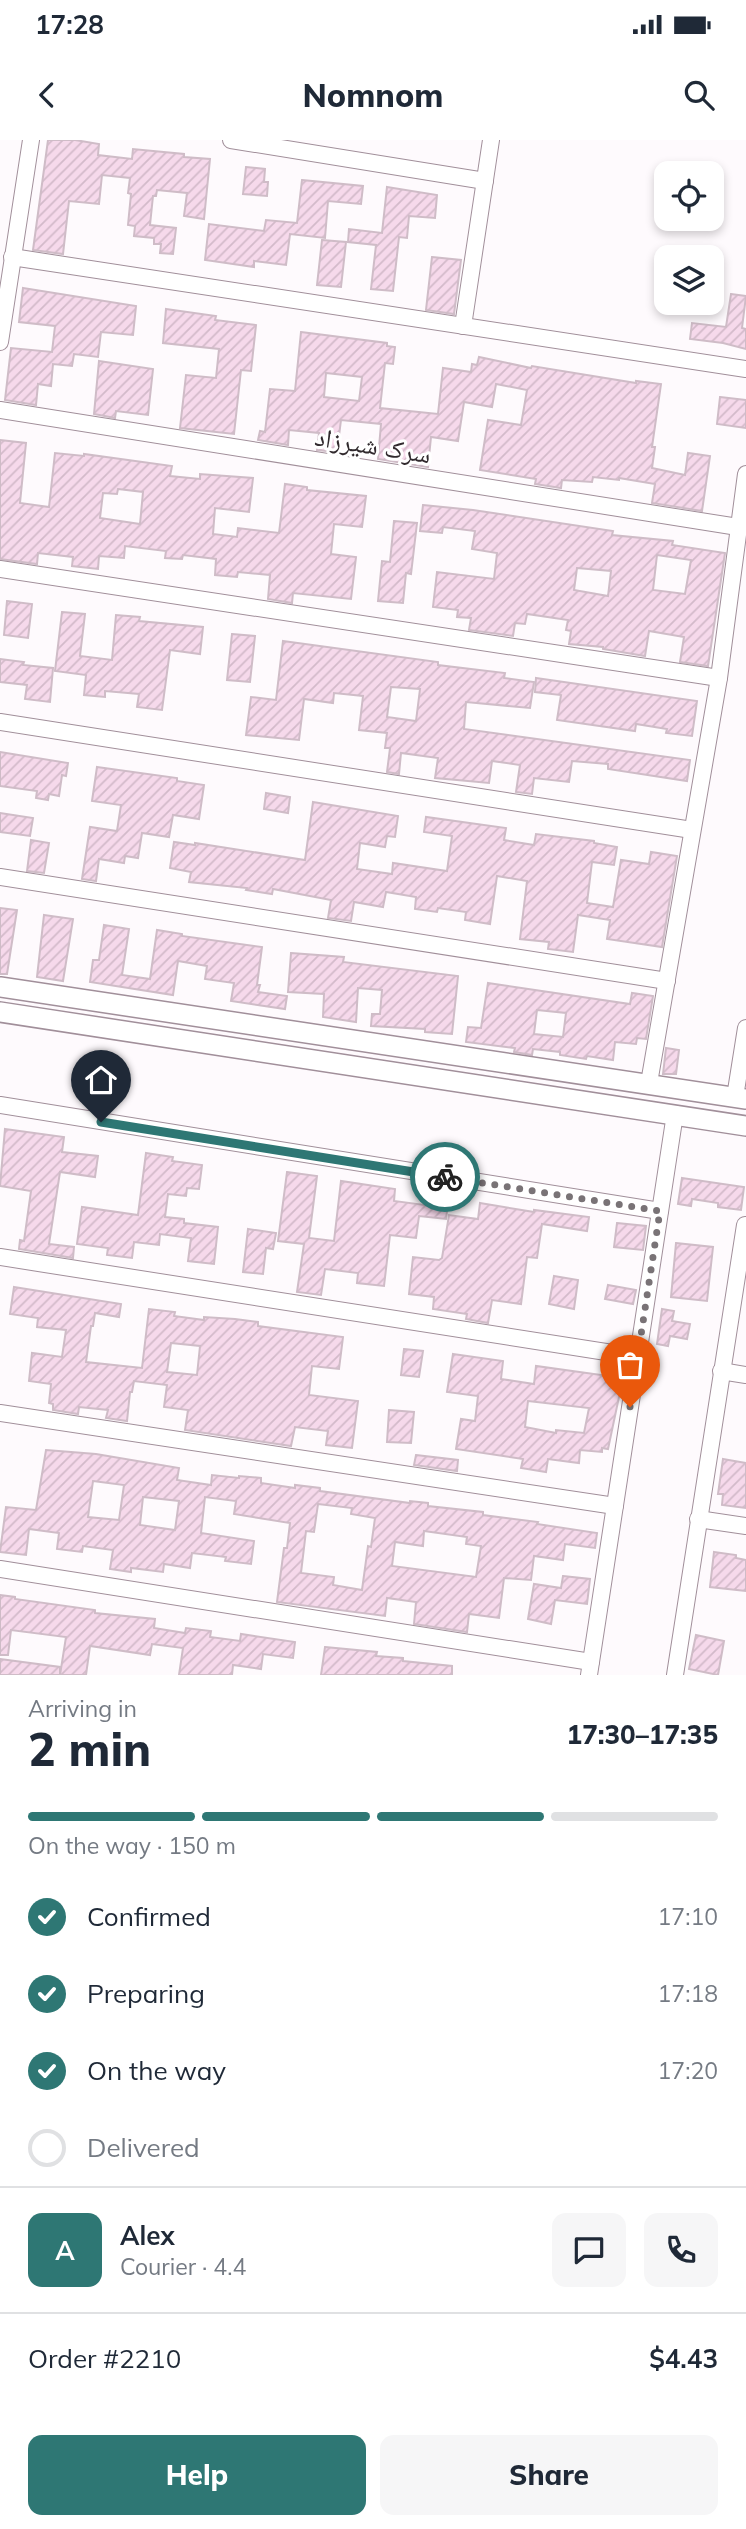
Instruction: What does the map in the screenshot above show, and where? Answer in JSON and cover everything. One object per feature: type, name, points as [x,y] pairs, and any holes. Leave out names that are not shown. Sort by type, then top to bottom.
[{"type":"street","points":[[0,342],[31,140]]},
{"type":"street","points":[[231,140],[485,181]]},
{"type":"street","points":[[463,326],[491,140]]},
{"type":"street","points":[[12,257],[746,369]]},
{"type":"street","name":"سرک شیرزاد","points":[[0,410],[738,527]]},
{"type":"street","points":[[649,1083],[719,678],[746,474]]},
{"type":"street","points":[[0,569],[719,678]]},
{"type":"street","points":[[0,722],[692,831]]},
{"type":"street","points":[[0,877],[667,981]]},
{"type":"street","points":[[0,987],[740,1098],[746,1028]]},
{"type":"street","points":[[0,1012],[746,1126]]},
{"type":"street","points":[[610,1104],[614,1078]]},
{"type":"street","points":[[0,1105],[660,1211]]},
{"type":"street","points":[[0,1569],[590,1668],[674,1114]]},
{"type":"street","points":[[675,1675],[720,1371],[746,1222]]},
{"type":"street","points":[[0,1257],[638,1357]]},
{"type":"street","points":[[720,1371],[746,1375]]},
{"type":"street","points":[[0,1413],[615,1506]]},
{"type":"street","points":[[698,1519],[746,1526]]},
{"type":"building","points":[[48,140],[75,140],[99,144],[98,155],[132,159],[133,149],[210,159],[204,219],[184,216],[187,193],[157,190],[156,196],[153,196],[150,225],[176,228],[173,254],[160,253],[161,244],[154,244],[154,238],[134,236],[135,226],[128,225],[130,178],[102,175],[99,204],[69,201],[63,254],[33,250]]},
{"type":"building","points":[[246,167],[265,169],[267,196],[243,194]]},
{"type":"building","points":[[302,180],[363,186],[361,204],[328,201],[325,238],[290,234],[286,265],[254,261],[254,267],[205,260],[209,224],[264,231],[266,220],[297,223]]},
{"type":"building","points":[[387,187],[437,195],[435,218],[409,216],[407,238],[399,237],[393,291],[371,289],[376,245],[348,242],[349,229],[382,233]]},
{"type":"building","points":[[322,240],[346,242],[341,287],[317,285]]},
{"type":"building","points":[[432,257],[461,260],[454,314],[426,310]]},
{"type":"building","points":[[23,288],[136,306],[133,335],[101,332],[98,357],[74,354],[72,366],[53,364],[51,386],[38,384],[36,405],[5,400],[11,348],[52,352],[55,326],[19,322]]},
{"type":"building","points":[[731,294],[746,296],[742,328],[746,329],[746,349],[690,339],[692,323],[726,327]]},
{"type":"building","points":[[166,309],[216,316],[215,320],[256,325],[251,371],[241,370],[234,434],[180,428],[186,375],[216,378],[219,349],[163,343]]},
{"type":"building","points":[[301,332],[387,343],[387,346],[395,347],[393,364],[385,363],[380,408],[438,414],[443,368],[471,372],[472,364],[477,365],[479,357],[531,368],[532,366],[636,383],[661,384],[652,447],[655,447],[652,468],[685,475],[688,453],[710,456],[702,511],[652,503],[655,484],[593,477],[592,482],[562,480],[561,488],[535,484],[536,479],[480,470],[488,420],[521,425],[527,390],[496,384],[492,407],[464,402],[458,441],[431,437],[428,467],[378,459],[381,424],[341,420],[337,452],[317,450],[319,433],[289,430],[288,445],[258,440],[260,431],[265,432],[270,389],[295,391]],"holes":[[[326,373],[362,377],[359,401],[324,397]]]},
{"type":"building","points":[[99,361],[153,369],[148,415],[116,411],[115,418],[94,414]]},
{"type":"building","points":[[720,397],[746,400],[746,428],[717,424]]},
{"type":"building","points":[[0,440],[26,443],[20,503],[49,507],[55,453],[84,454],[172,466],[170,476],[200,479],[200,474],[253,478],[249,512],[215,508],[213,534],[237,537],[238,528],[279,533],[285,484],[307,487],[307,490],[366,496],[362,527],[334,524],[331,554],[356,557],[351,599],[293,593],[292,603],[268,599],[270,575],[238,572],[237,577],[215,575],[216,559],[183,555],[182,559],[165,558],[166,551],[125,546],[124,558],[99,556],[98,569],[72,566],[73,557],[38,553],[37,564],[0,559]],"holes":[[[118,489],[143,492],[140,524],[100,518],[103,493],[117,494]]]},
{"type":"building","points":[[423,505],[613,531],[612,535],[673,541],[672,545],[725,553],[708,666],[680,662],[684,637],[649,631],[645,656],[603,647],[569,644],[571,631],[566,630],[568,620],[527,614],[525,624],[515,623],[513,636],[469,630],[471,618],[457,617],[458,610],[433,607],[437,572],[494,579],[497,553],[472,549],[475,531],[443,527],[442,533],[420,531]],"holes":[[[657,555],[691,560],[685,594],[653,590]],[[577,568],[611,571],[608,596],[574,590]]]},
{"type":"building","points":[[394,521],[417,523],[411,574],[406,573],[403,603],[378,601],[382,561],[390,562]]},
{"type":"building","points":[[7,601],[32,604],[28,638],[4,635]]},
{"type":"building","points":[[62,612],[85,614],[80,656],[112,660],[116,615],[140,617],[139,621],[203,627],[200,654],[170,650],[162,710],[137,707],[139,694],[105,691],[105,697],[84,695],[86,675],[55,671]]},
{"type":"building","points":[[232,634],[255,636],[250,682],[227,680]]},
{"type":"building","points":[[283,641],[505,673],[504,678],[534,682],[530,708],[466,702],[464,729],[690,760],[687,781],[608,769],[608,764],[572,761],[569,782],[534,778],[532,794],[516,792],[520,765],[492,761],[489,783],[435,778],[438,758],[401,753],[399,774],[387,772],[390,748],[385,748],[387,733],[359,730],[363,696],[334,693],[333,703],[304,699],[299,740],[246,735],[251,697],[276,700]],"holes":[[[391,687],[420,689],[416,721],[387,717]]]},
{"type":"building","points":[[0,659],[53,668],[50,702],[25,699],[27,685],[0,682]]},
{"type":"building","points":[[536,678],[697,701],[692,736],[666,733],[667,729],[636,724],[635,731],[557,720],[561,695],[535,692]]},
{"type":"building","points":[[0,752],[68,763],[66,776],[62,775],[59,796],[49,794],[48,800],[36,798],[37,791],[0,786]]},
{"type":"building","points":[[97,767],[177,778],[177,781],[204,785],[199,819],[173,815],[169,837],[142,833],[138,858],[125,856],[124,863],[99,859],[96,881],[82,879],[90,827],[117,831],[121,805],[92,801]]},
{"type":"building","points":[[266,793],[290,797],[288,813],[264,809]]},
{"type":"building","points":[[313,802],[398,816],[395,837],[387,836],[385,847],[360,843],[357,869],[392,874],[393,863],[447,871],[452,836],[424,832],[426,817],[506,828],[504,840],[534,845],[536,834],[594,841],[617,847],[614,865],[592,862],[587,903],[613,907],[621,860],[649,864],[651,852],[677,856],[662,947],[607,939],[610,920],[578,915],[573,952],[548,949],[549,942],[520,939],[527,881],[497,876],[490,924],[465,920],[466,912],[438,908],[437,912],[415,909],[416,897],[386,892],[383,907],[354,902],[351,921],[328,918],[331,900],[273,889],[272,894],[246,890],[247,888],[189,882],[191,872],[170,868],[174,842],[305,860]]},
{"type":"building","points":[[0,813],[33,818],[30,836],[0,832]]},
{"type":"building","points":[[31,840],[49,843],[44,873],[27,871]]},
{"type":"building","points":[[0,908],[17,910],[7,974],[0,974]]},
{"type":"building","points":[[44,915],[73,919],[63,981],[37,977]]},
{"type":"building","points":[[104,925],[129,929],[122,975],[150,979],[157,930],[262,947],[258,992],[287,996],[285,1009],[231,1001],[234,983],[205,979],[207,966],[178,961],[173,995],[90,982],[93,960],[99,960]]},
{"type":"building","points":[[291,953],[344,957],[343,962],[458,976],[452,1034],[425,1032],[425,1029],[371,1026],[372,1014],[380,1014],[382,990],[358,988],[356,1022],[323,1017],[324,994],[288,992]]},
{"type":"building","points":[[488,983],[630,1004],[632,993],[653,996],[646,1039],[637,1038],[636,1044],[615,1042],[613,1060],[587,1056],[586,1059],[533,1049],[532,1055],[514,1052],[515,1048],[466,1042],[468,1027],[481,1028]],"holes":[[[537,1010],[566,1013],[563,1037],[534,1034]]]},
{"type":"building","points":[[666,1048],[679,1050],[676,1074],[663,1074]]},
{"type":"building","points":[[5,1129],[64,1137],[62,1152],[98,1156],[95,1177],[60,1172],[49,1244],[74,1247],[73,1258],[19,1249],[20,1240],[24,1241],[31,1191],[0,1186]]},
{"type":"building","points":[[146,1153],[173,1157],[172,1161],[202,1165],[199,1189],[187,1188],[186,1196],[168,1194],[165,1217],[184,1219],[184,1223],[218,1227],[214,1264],[188,1261],[191,1238],[160,1234],[159,1245],[134,1242],[132,1258],[107,1255],[108,1248],[77,1244],[82,1207],[138,1215]]},
{"type":"building","points":[[287,1172],[317,1176],[309,1238],[334,1241],[341,1181],[395,1189],[394,1201],[424,1205],[426,1193],[449,1196],[446,1219],[419,1216],[416,1238],[390,1235],[384,1286],[357,1283],[358,1273],[325,1269],[321,1295],[297,1292],[304,1244],[278,1241]]},
{"type":"building","points":[[682,1178],[744,1187],[741,1210],[718,1207],[718,1203],[692,1199],[691,1206],[678,1204]]},
{"type":"building","points":[[480,1203],[589,1217],[587,1231],[542,1224],[537,1258],[527,1257],[521,1304],[492,1300],[488,1323],[466,1319],[467,1314],[433,1309],[434,1297],[409,1294],[413,1257],[439,1260],[442,1258],[449,1215],[478,1219]]},
{"type":"building","points":[[617,1223],[646,1226],[643,1250],[614,1247]]},
{"type":"building","points":[[248,1229],[276,1233],[273,1249],[266,1248],[263,1274],[243,1272]]},
{"type":"building","points":[[676,1243],[713,1247],[707,1301],[671,1297]]},
{"type":"building","points":[[554,1276],[578,1280],[574,1309],[549,1304]]},
{"type":"building","points":[[608,1285],[636,1290],[633,1304],[605,1299]]},
{"type":"building","points":[[14,1287],[121,1304],[119,1317],[95,1313],[86,1362],[142,1368],[149,1309],[175,1312],[174,1316],[204,1320],[204,1317],[235,1319],[258,1322],[258,1326],[343,1337],[339,1369],[312,1366],[309,1395],[358,1401],[352,1448],[326,1445],[328,1431],[295,1427],[291,1446],[185,1430],[188,1410],[164,1407],[167,1385],[134,1381],[127,1421],[106,1418],[108,1410],[79,1407],[78,1414],[53,1410],[53,1404],[49,1403],[51,1384],[29,1381],[32,1353],[62,1357],[66,1330],[37,1327],[38,1318],[10,1314]],"holes":[[[171,1343],[200,1346],[197,1375],[167,1372]]]},
{"type":"building","points":[[662,1309],[674,1311],[672,1321],[690,1324],[687,1339],[670,1336],[668,1346],[657,1344]]},
{"type":"building","points":[[404,1349],[423,1351],[419,1377],[401,1375]]},
{"type":"building","points":[[453,1354],[503,1361],[501,1379],[534,1384],[536,1366],[623,1378],[608,1449],[602,1448],[602,1452],[580,1450],[579,1463],[548,1459],[546,1472],[521,1468],[523,1459],[456,1449],[461,1419],[475,1421],[478,1396],[447,1392]],"holes":[[[528,1401],[589,1408],[584,1433],[556,1430],[556,1433],[525,1427]]]},
{"type":"building","points":[[389,1410],[414,1412],[411,1443],[387,1442]]},
{"type":"building","points":[[46,1450],[96,1454],[179,1468],[177,1480],[211,1485],[212,1475],[261,1478],[261,1483],[295,1488],[295,1485],[320,1488],[320,1491],[410,1503],[428,1503],[428,1506],[483,1512],[483,1515],[597,1533],[595,1548],[565,1544],[563,1560],[534,1556],[531,1580],[504,1578],[499,1618],[469,1614],[467,1632],[414,1624],[416,1602],[387,1598],[385,1616],[277,1602],[290,1523],[234,1514],[236,1501],[205,1497],[201,1533],[254,1541],[251,1564],[225,1561],[226,1557],[192,1553],[190,1568],[164,1564],[163,1572],[131,1568],[131,1572],[110,1569],[113,1550],[83,1546],[82,1552],[57,1549],[59,1533],[29,1529],[26,1555],[0,1552],[6,1507],[36,1510]],"holes":[[[93,1481],[124,1485],[119,1520],[88,1517]],[[143,1497],[179,1501],[175,1530],[140,1525]],[[318,1504],[352,1508],[351,1514],[375,1518],[362,1590],[333,1585],[334,1577],[301,1573],[306,1531],[314,1532]],[[424,1531],[467,1537],[466,1544],[481,1546],[476,1577],[392,1566],[395,1542],[423,1546]]]},
{"type":"building","points":[[416,1455],[458,1460],[457,1471],[414,1465]]},
{"type":"building","points":[[723,1459],[746,1463],[746,1508],[722,1505],[723,1494],[718,1494]]},
{"type":"building","points":[[714,1552],[736,1555],[736,1558],[746,1560],[746,1591],[710,1587]]},
{"type":"building","points":[[563,1576],[590,1579],[587,1604],[555,1600],[551,1624],[528,1619],[534,1584],[561,1588]]},
{"type":"building","points":[[0,1595],[95,1610],[95,1613],[155,1619],[154,1628],[185,1633],[186,1628],[211,1631],[210,1637],[240,1641],[241,1634],[295,1642],[293,1658],[263,1654],[261,1669],[233,1665],[232,1675],[179,1675],[183,1648],[152,1644],[150,1655],[90,1646],[86,1675],[60,1675],[66,1637],[11,1630],[8,1655],[0,1655]]},
{"type":"building","points":[[696,1635],[724,1641],[718,1675],[689,1669]]},
{"type":"building","points":[[325,1647],[377,1652],[376,1656],[452,1666],[452,1675],[321,1675]]},
{"type":"building","points":[[0,1659],[60,1667],[60,1675],[0,1675]]},
{"type":"way so far","points":[[445,1177],[660,1211],[630,1407]]},
{"type":"route","points":[[101,1122],[445,1177]]}]
